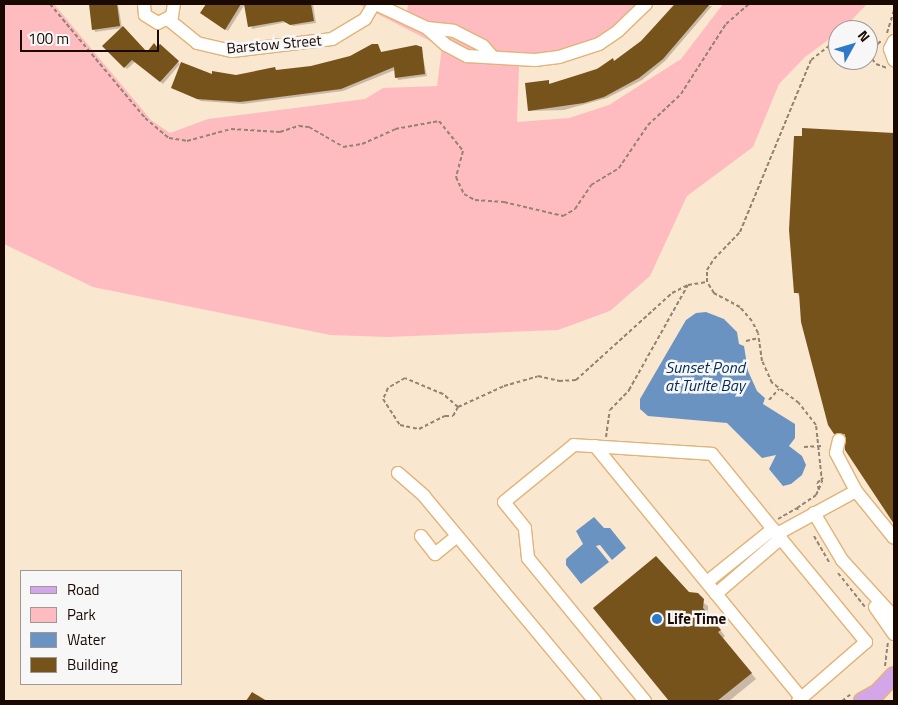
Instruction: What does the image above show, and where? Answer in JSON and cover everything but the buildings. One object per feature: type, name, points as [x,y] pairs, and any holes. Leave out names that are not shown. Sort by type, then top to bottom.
[{"type":"main road","points":[[862,701],[878,692],[894,675]]},
{"type":"street","points":[[144,4],[148,19],[158,23],[168,20],[174,11],[174,4]]},
{"type":"street","points":[[375,4],[427,28],[454,31],[483,46],[491,55],[535,60],[578,51],[599,44],[618,31],[646,4]]},
{"type":"street","name":"Barstow Street","points":[[168,20],[197,43],[232,52],[332,39],[364,19],[375,4]]},
{"type":"street","points":[[892,57],[894,40]]},
{"type":"street","points":[[839,440],[836,452],[856,491],[894,538]]},
{"type":"street","points":[[600,447],[800,700],[866,642],[712,454],[574,445],[504,502],[525,528],[528,558],[646,701]]},
{"type":"street","points":[[398,474],[424,496],[595,701]]},
{"type":"street","points":[[707,582],[776,531],[856,491]]},
{"type":"street","points":[[814,513],[835,552],[869,593],[894,617]]},
{"type":"street","points":[[716,594],[776,531]]},
{"type":"street","points":[[421,536],[435,554],[457,536]]},
{"type":"street","points":[[869,593],[894,634]]},
{"type":"path","points":[[50,4],[145,118],[169,138],[187,141],[231,129],[280,132],[298,126],[308,127],[343,147],[362,144],[395,129],[439,121],[463,151],[456,177],[464,194],[475,200],[504,202],[563,216],[574,209],[591,185],[619,168],[648,125],[676,100],[726,24],[749,4]]},
{"type":"path","points":[[878,44],[885,37],[894,10]]},
{"type":"path","points":[[776,531],[797,508],[812,500],[819,490],[823,478],[821,446],[816,425],[809,413],[779,389],[766,373],[759,338],[752,320],[740,307],[714,293],[708,282],[707,270],[714,259],[740,232],[811,60],[828,47]]},
{"type":"path","points":[[878,65],[894,71]]},
{"type":"path","points":[[458,407],[443,394],[406,378],[388,388],[383,399],[400,425],[412,428],[425,428],[445,416],[453,416],[458,407],[496,388],[538,376],[570,382],[580,377],[672,293],[688,285],[708,282]]},
{"type":"path","points":[[600,447],[610,410],[629,390],[688,285]]},
{"type":"path","points":[[746,341],[759,338]]},
{"type":"path","points":[[769,400],[779,389]]},
{"type":"path","points":[[804,446],[821,446]]},
{"type":"path","points":[[797,508],[800,514]]},
{"type":"green space","points":[[4,4],[54,4],[151,120],[170,133],[208,119],[365,99],[383,88],[437,86],[442,47],[358,4],[389,4],[407,12],[408,4],[653,4],[630,28],[604,46],[577,59],[519,66],[517,122],[569,118],[609,105],[681,59],[723,4],[867,4],[852,20],[828,20],[828,40],[805,57],[779,84],[753,147],[687,196],[650,276],[610,311],[558,330],[388,337],[330,335],[93,287],[4,244]]},
{"type":"water","name":"Sunset Pond at Turlte Bay","points":[[706,312],[724,319],[737,332],[739,344],[744,346],[748,371],[757,391],[765,398],[763,404],[795,424],[795,438],[789,446],[802,456],[806,465],[802,475],[791,484],[783,486],[769,469],[776,455],[762,458],[727,423],[648,416],[640,409],[640,399],[686,320],[696,313]]},
{"type":"water","points":[[594,517],[604,528],[610,528],[626,548],[612,560],[600,545],[596,546],[609,562],[581,584],[566,565],[566,559],[583,544],[576,531]]},
{"type":"place","name":"Life Time","points":[[657,619]]}]
